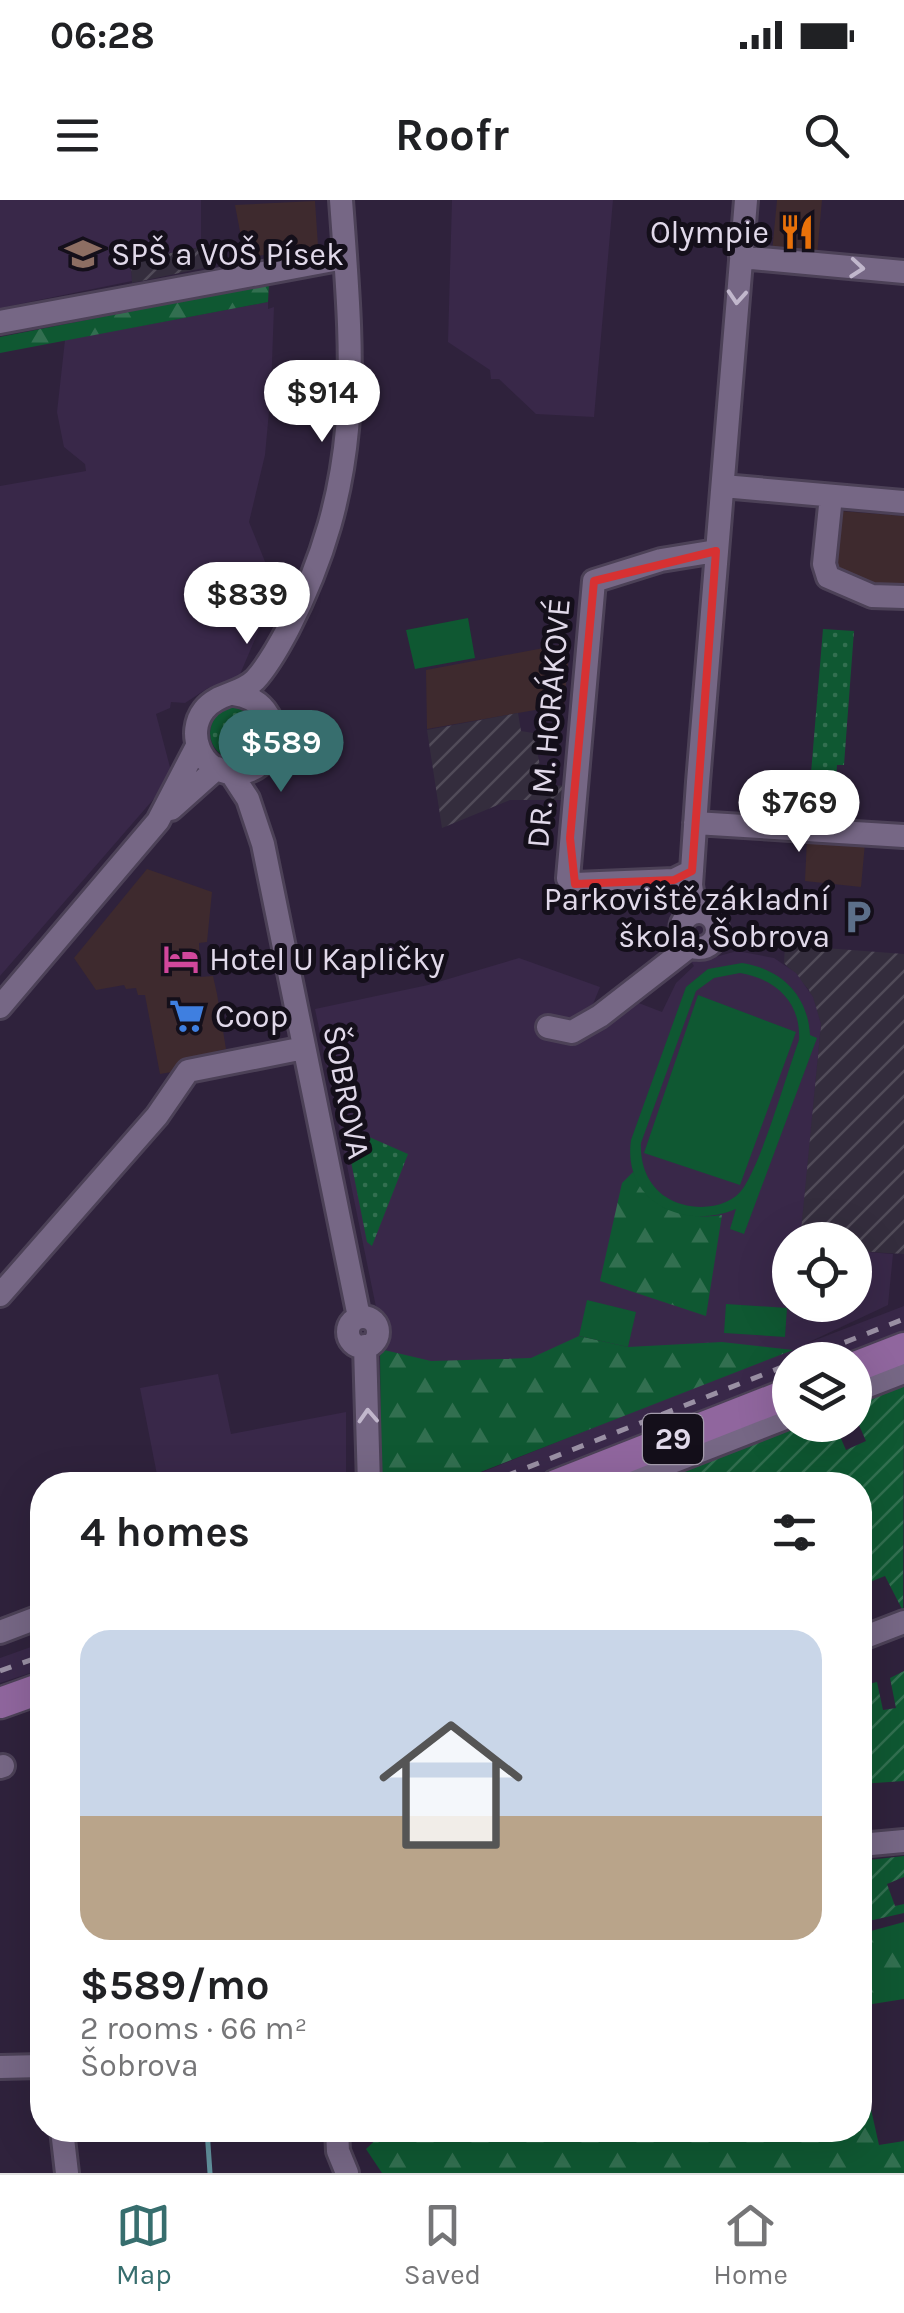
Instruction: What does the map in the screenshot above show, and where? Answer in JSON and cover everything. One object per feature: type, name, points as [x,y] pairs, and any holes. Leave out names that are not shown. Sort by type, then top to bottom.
[{"type":"main road","points":[[872,1360],[904,1348]]},
{"type":"main road","name":"29","points":[[589,1472],[772,1400]]},
{"type":"main road","points":[[0,1704],[30,1693]]},
{"type":"street","points":[[158,821],[198,746],[199,718],[207,705],[234,694],[260,675],[287,631],[334,518],[348,453],[350,409],[341,200]]},
{"type":"street","points":[[548,1027],[572,1032],[600,1016],[690,946],[706,947],[717,933],[712,916],[694,910],[692,871],[746,200]]},
{"type":"street","points":[[740,257],[904,272]]},
{"type":"street","points":[[0,322],[344,258]]},
{"type":"street","points":[[723,486],[904,502]]},
{"type":"street","points":[[831,496],[824,564],[828,577],[872,596],[904,597]]},
{"type":"street","name":"DR. M. HORÁKOVÉ","points":[[692,871],[674,880],[602,886],[574,884],[568,878],[594,580],[661,560],[716,551]]},
{"type":"street","points":[[0,1007],[158,821],[224,770],[256,767],[271,750],[274,738],[269,713],[287,631]]},
{"type":"street","points":[[234,694],[248,696],[269,713]]},
{"type":"street","points":[[198,746],[224,770]]},
{"type":"street","name":"ŠOBROVA","points":[[256,767],[257,822],[359,1317],[351,1322],[348,1336],[354,1344],[365,1346],[368,1472]]},
{"type":"street","name":"ŠOBROVA","points":[[224,770],[257,822]]},
{"type":"street","points":[[695,823],[904,836]]},
{"type":"street","points":[[0,1296],[157,1116],[188,1070],[304,1048]]},
{"type":"street","points":[[872,1384],[904,1372]]},
{"type":"street","points":[[646,1472],[772,1423]]},
{"type":"street","points":[[0,1632],[30,1621]]},
{"type":"street","points":[[872,1634],[904,1622]]},
{"type":"street","points":[[872,1844],[904,1841]]},
{"type":"street","points":[[0,2066],[30,2066]]},
{"type":"street","points":[[64,2142],[68,2173]]},
{"type":"street","points":[[338,2142],[347,2173]]},
{"type":"highlighted area","points":[[716,551],[692,871],[674,880],[575,884],[570,838],[594,581]]},
{"type":"shaded area","name":"SPŠ a VOŠ Písek","points":[[0,200],[201,200],[201,247],[130,260],[132,281],[0,308]]},
{"type":"shaded area","points":[[452,200],[613,200],[594,417],[536,414],[499,379],[491,379],[490,370],[448,342]]},
{"type":"shaded area","name":"Olympie","points":[[777,200],[822,200],[817,256],[772,253]]},
{"type":"shaded area","points":[[315,201],[318,246],[245,258],[235,205]]},
{"type":"shaded area","points":[[203,247],[208,267],[132,283],[130,260]]},
{"type":"shaded area","points":[[268,302],[268,309],[274,307],[271,390],[265,455],[249,522],[266,564],[284,571],[238,679],[208,688],[185,703],[171,702],[170,708],[156,714],[171,771],[158,794],[0,976],[0,486],[86,471],[85,464],[64,447],[57,412],[65,340]]},
{"type":"shaded area","points":[[841,511],[904,516],[904,589],[851,585],[831,567],[836,518]]},
{"type":"shaded area","points":[[570,643],[564,705],[427,729],[426,670]]},
{"type":"shaded area","points":[[518,713],[521,731],[533,733],[543,779],[550,786],[570,785],[569,800],[510,800],[442,828],[427,730]]},
{"type":"shaded area","points":[[807,838],[865,843],[861,887],[805,881]]},
{"type":"shaded area","points":[[147,869],[212,892],[207,942],[199,943],[200,977],[213,976],[217,994],[226,1049],[217,1051],[218,1064],[160,1074],[145,995],[138,995],[136,988],[126,989],[124,985],[96,990],[74,958]]},
{"type":"shaded area","points":[[785,945],[904,954],[904,1254],[872,1252],[872,1222],[801,1222],[821,1024],[809,990],[784,963]]},
{"type":"shaded area","points":[[737,951],[774,958],[796,973],[813,997],[821,1024],[802,1222],[772,1222],[772,1322],[852,1322],[809,1342],[772,1342],[772,1384],[549,1472],[482,1472],[617,1418],[427,1472],[381,1472],[384,1389],[377,1312],[315,1009],[428,985],[519,958],[600,987],[591,1009],[631,1000],[662,1012],[676,983],[694,966],[689,958],[698,956],[701,961]]},
{"type":"shaded area","points":[[872,1252],[893,1254],[888,1305],[872,1313]]},
{"type":"shaded area","points":[[904,1306],[904,1332],[872,1345],[810,1342],[872,1322],[872,1318]]},
{"type":"shaded area","points":[[218,1374],[231,1434],[346,1412],[346,1472],[156,1472],[140,1388]]},
{"type":"shaded area","points":[[30,1647],[30,1673],[0,1683],[0,1658]]},
{"type":"green space","points":[[269,284],[268,302],[0,353],[0,337]]},
{"type":"green space","points":[[468,618],[475,658],[415,669],[406,630]]},
{"type":"green space","points":[[823,629],[854,631],[844,765],[837,765],[835,799],[809,797]]},
{"type":"green space","points":[[236,707],[255,714],[262,733],[255,752],[236,759],[217,752],[210,733],[217,714]]},
{"type":"green space","points":[[742,963],[769,971],[798,996],[810,1035],[817,1038],[744,1234],[730,1229],[736,1209],[697,1216],[661,1206],[636,1180],[631,1162],[631,1140],[686,987],[708,969]],"holes":[[[740,973],[784,994],[799,1026],[799,1040],[774,1116],[752,1173],[737,1195],[708,1207],[675,1202],[650,1180],[641,1143],[696,991],[714,978]]]},
{"type":"green space","points":[[698,995],[796,1032],[740,1185],[644,1153]]},
{"type":"green space","points":[[344,1126],[408,1154],[372,1246],[367,1242]]},
{"type":"green space","points":[[633,1172],[649,1193],[670,1208],[695,1216],[722,1215],[706,1316],[600,1281],[622,1183]]},
{"type":"green space","points":[[587,1300],[636,1312],[628,1347],[579,1336]]},
{"type":"green space","points":[[726,1304],[772,1307],[772,1322],[786,1322],[785,1337],[724,1333]]},
{"type":"green space","points":[[579,1336],[628,1347],[722,1342],[772,1348],[772,1358],[480,1472],[381,1472],[380,1349],[431,1361],[531,1358]]},
{"type":"green space","points":[[904,1378],[903,1611],[885,1576],[872,1581],[872,1472],[663,1472],[772,1432],[772,1442],[842,1442],[846,1450],[872,1442],[872,1390]]},
{"type":"green space","points":[[904,1671],[904,1781],[872,1783],[872,1683],[877,1682],[883,1710],[896,1708],[890,1678]]},
{"type":"green space","points":[[904,1856],[904,1877],[887,1884],[895,1906],[904,1904],[904,1913],[872,1920],[872,1860]]},
{"type":"green space","points":[[904,1922],[904,1999],[872,2004],[872,1931]]},
{"type":"green space","points":[[872,2114],[879,2145],[904,2141],[904,2173],[382,2173],[366,2149],[373,2142],[872,2142]]},
{"type":"waterway","points":[[208,2142],[210,2173]]},
{"type":"railway","points":[[846,1342],[904,1319]]},
{"type":"railway","points":[[516,1472],[772,1371]]},
{"type":"railway","points":[[0,1671],[30,1660]]},
{"type":"place","name":"Olympie","points":[[797,232]]},
{"type":"place","name":"SPŠ a VOŠ Písek","points":[[83,254]]},
{"type":"place","name":"Parkoviště základní škola, Šobrova","points":[[858,917]]},
{"type":"place","name":"Hotel U Kapličky","points":[[181,959]]},
{"type":"place","name":"Coop","points":[[187,1016]]}]
